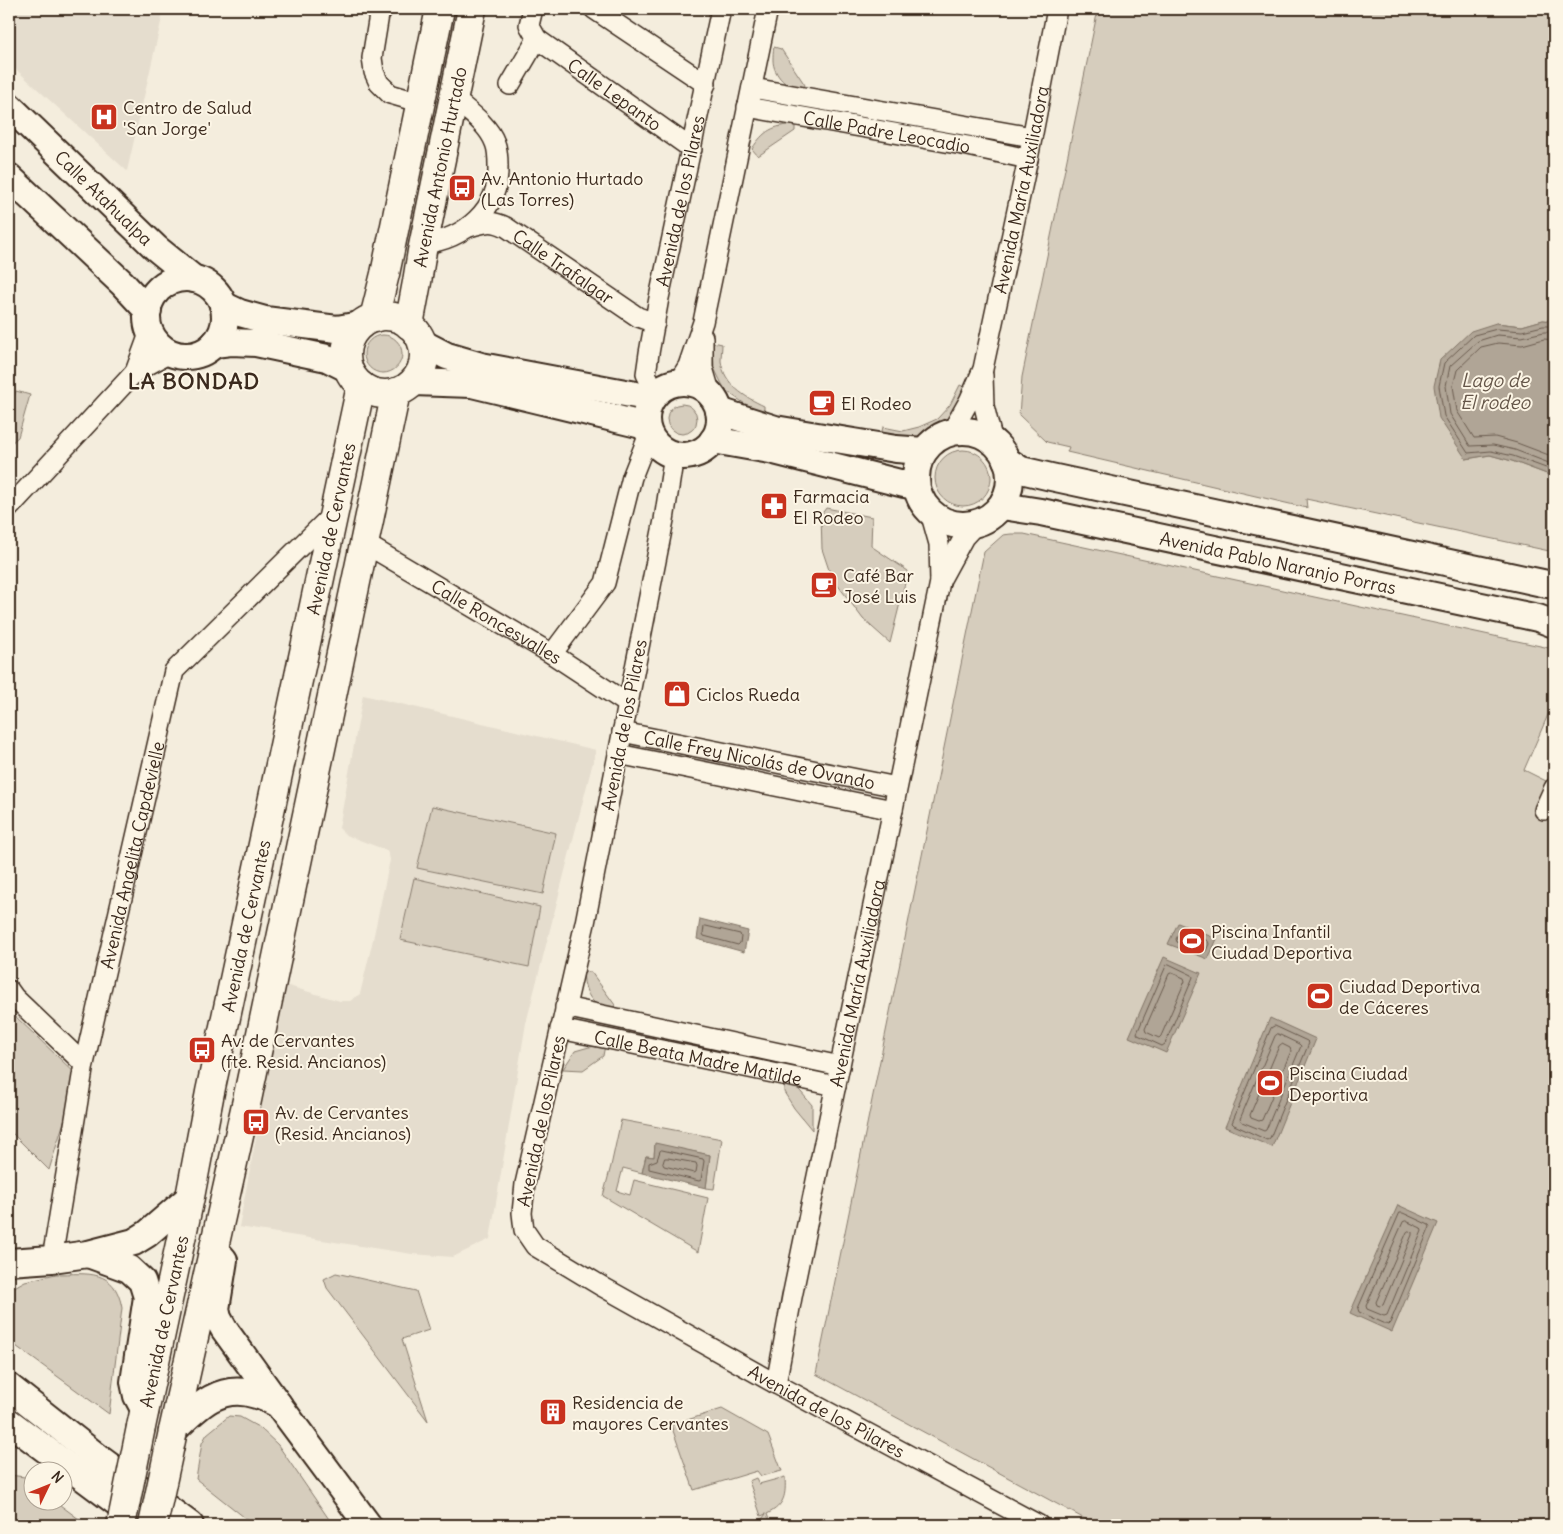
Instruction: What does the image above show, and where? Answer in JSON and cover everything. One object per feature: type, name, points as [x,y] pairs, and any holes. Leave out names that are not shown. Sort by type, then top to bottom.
[{"type":"main road","name":"Avenida Antonio Hurtado","points":[[367,321],[385,274],[440,9]]},
{"type":"main road","name":"Avenida Antonio Hurtado","points":[[415,334],[423,244],[472,9]]},
{"type":"main road","name":"Calle Atahualpa","points":[[12,111],[156,248],[194,279]]},
{"type":"main road","points":[[9,177],[122,283],[149,321],[157,342],[170,352],[189,356],[205,351],[214,344],[222,331],[225,319],[223,305],[210,287],[194,279],[184,278],[168,283],[154,296],[149,321]]},
{"type":"main road","points":[[223,305],[240,313],[265,320],[337,329],[367,321],[393,317],[447,356],[481,366],[662,391],[696,384],[702,387],[715,403],[720,423],[713,440],[702,450],[684,456],[674,455],[662,449],[652,440],[648,430],[647,408],[662,391]]},
{"type":"main road","points":[[355,377],[346,354],[348,342],[352,334],[367,321]]},
{"type":"main road","points":[[404,387],[421,369],[423,357],[415,334]]},
{"type":"main road","points":[[214,344],[231,342],[256,343],[327,358],[370,390],[381,393],[404,387],[472,384],[648,430]]},
{"type":"main road","name":"Avenida de Cervantes","points":[[121,1525],[190,1197],[210,1092],[333,514],[355,377]]},
{"type":"main road","name":"Avenida de Cervantes","points":[[153,1525],[247,1100],[364,543],[404,387]]},
{"type":"main road","points":[[715,403],[775,429],[896,449],[924,451]]},
{"type":"main road","points":[[962,432],[984,436],[999,451],[1009,468],[1010,484],[1002,506],[990,517],[968,526],[944,522],[930,512],[921,500],[916,486],[916,471],[924,451],[936,440],[950,433],[962,432]]},
{"type":"main road","points":[[713,440],[770,450],[916,486]]},
{"type":"main road","name":"Avenida Pablo Naranjo Porras","points":[[999,451],[1021,470],[1554,585]]},
{"type":"main road","name":"Avenida Pablo Naranjo Porras","points":[[1002,506],[1051,514],[1528,616],[1554,624]]},
{"type":"main road","points":[[9,1262],[88,1254],[134,1242],[169,1217],[190,1197]]},
{"type":"main road","points":[[214,1249],[224,1260],[216,1309],[224,1329],[366,1523]]},
{"type":"main road","points":[[88,1254],[129,1269],[142,1281],[147,1297],[134,1382],[143,1419]]},
{"type":"main road","points":[[9,1388],[100,1459],[190,1525]]},
{"type":"main road","points":[[173,1432],[198,1407],[223,1392],[245,1392],[278,1404]]},
{"type":"main road","points":[[9,1422],[147,1525]]},
{"type":"main road","points":[[9,1443],[38,1443]]},
{"type":"street","points":[[383,9],[379,15],[372,58],[374,72],[379,83],[390,94],[421,103]]},
{"type":"street","points":[[510,85],[537,39],[529,25],[533,9]]},
{"type":"street","points":[[594,9],[706,84]]},
{"type":"street","name":"Avenida de los Pilares","points":[[662,391],[646,374],[649,352],[722,9]]},
{"type":"street","points":[[662,391],[688,366],[703,322],[768,9]]},
{"type":"street","name":"Avenida María Auxiliadora","points":[[950,433],[969,401],[982,369],[1028,160],[1057,9]]},
{"type":"street","name":"Calle Lepanto","points":[[537,39],[692,149]]},
{"type":"street","name":"Calle Padre Leocadio","points":[[752,88],[1032,137]]},
{"type":"street","points":[[423,244],[438,242],[469,227],[488,205],[496,187],[498,173],[496,145],[491,134],[453,98]]},
{"type":"street","name":"Calle Padre Leocadio","points":[[747,107],[958,144],[1028,160]]},
{"type":"street","name":"Calle Trafalgar","points":[[469,227],[488,222],[496,222],[506,227],[638,317],[654,323]]},
{"type":"street","points":[[135,372],[149,321]]},
{"type":"street","points":[[703,322],[703,368],[715,403]]},
{"type":"street","points":[[9,508],[135,372],[170,352]]},
{"type":"street","name":"Avenida María Auxiliadora","points":[[982,369],[984,406],[999,451]]},
{"type":"street","points":[[552,654],[605,583],[632,476],[648,430]]},
{"type":"street","name":"Avenida de los Pilares","points":[[674,455],[664,520],[585,923],[526,1184],[522,1213],[524,1230],[535,1246],[603,1287],[776,1384],[841,1417],[1021,1519],[1039,1525]]},
{"type":"street","name":"Avenida María Auxiliadora","points":[[776,1384],[792,1297],[940,582],[938,544],[930,512]]},
{"type":"street","name":"Avenida Angelita Capdevielle","points":[[52,1259],[84,1064],[174,671],[333,514]]},
{"type":"street","name":"Avenida María Auxiliadora","points":[[940,582],[964,536],[976,524]]},
{"type":"street","name":"Calle Roncesvalles","points":[[364,543],[552,654],[628,704]]},
{"type":"street","name":"Calle Frey Nicolás de Ovando","points":[[622,732],[897,787]]},
{"type":"street","name":"Calle Frey Nicolás de Ovando","points":[[618,754],[893,810]]},
{"type":"street","points":[[1544,810],[1554,788]]},
{"type":"street","points":[[9,990],[84,1064]]},
{"type":"street","name":"Calle Beata Madre Matilde","points":[[565,1008],[840,1066]]},
{"type":"street","name":"Calle Beata Madre Matilde","points":[[560,1029],[836,1086]]},
{"type":"shaded area","name":"Centro de Salud 'San Jorge'","points":[[14,9],[164,9],[127,171],[9,63],[9,14]]},
{"type":"shaded area","points":[[1098,9],[1551,9],[1554,14],[1554,321],[1543,320],[1522,326],[1496,323],[1466,459],[1490,455],[1552,476],[1554,475],[1554,552],[1306,499],[1307,508],[1067,452],[1069,447],[1047,442],[1019,415],[1022,377]]},
{"type":"shaded area","points":[[774,47],[781,49],[805,85],[802,92],[787,85],[778,76],[774,66]]},
{"type":"shaded area","points":[[795,124],[795,131],[758,156],[752,149],[761,137],[770,130]]},
{"type":"shaded area","points":[[383,335],[396,341],[402,354],[396,367],[383,373],[370,367],[364,354],[370,341]]},
{"type":"shaded area","points":[[713,342],[722,344],[721,361],[726,377],[736,389],[764,406],[764,413],[748,406],[725,390],[714,368]]},
{"type":"shaded area","points":[[960,385],[969,389],[953,415],[937,429],[918,438],[902,439],[881,435],[883,427],[903,431],[919,427],[937,419],[950,405]]},
{"type":"shaded area","points":[[16,391],[30,395],[18,437],[9,445],[9,407]]},
{"type":"shaded area","points":[[682,404],[693,408],[697,419],[693,430],[682,434],[671,430],[667,419],[671,408]]},
{"type":"shaded area","points":[[957,450],[969,450],[979,454],[987,462],[991,478],[987,494],[979,502],[969,506],[957,506],[947,502],[939,494],[935,484],[935,472],[939,462],[947,454]]},
{"type":"shaded area","points":[[826,508],[872,517],[871,546],[908,571],[890,643],[863,619],[831,576],[822,549],[821,515]]},
{"type":"shaded area","points":[[1024,534],[1554,649],[1554,701],[1524,770],[1554,785],[1554,1525],[1096,1525],[816,1374],[984,552],[1003,535]]},
{"type":"shaded area","points":[[363,695],[596,750],[526,1023],[490,1239],[453,1257],[412,1254],[239,1227],[285,985],[340,1001],[350,1001],[360,994],[372,944],[390,860],[389,855],[386,850],[346,835],[339,828]]},
{"type":"shaded area","points":[[432,806],[556,833],[543,894],[417,868]]},
{"type":"shaded area","points":[[414,878],[540,907],[529,967],[400,940]]},
{"type":"shaded area","points":[[583,971],[591,972],[615,1005],[612,1013],[599,1006],[590,997],[585,986]]},
{"type":"shaded area","points":[[14,1015],[78,1076],[49,1170],[9,1130],[9,1021]]},
{"type":"shaded area","points":[[605,1045],[603,1056],[583,1070],[563,1069],[575,1051]]},
{"type":"shaded area","points":[[784,1081],[795,1085],[812,1105],[812,1130],[784,1092]]},
{"type":"shaded area","points":[[621,1120],[722,1139],[714,1189],[706,1188],[710,1155],[655,1144],[654,1157],[646,1156],[642,1173],[623,1168],[617,1191],[630,1195],[634,1180],[708,1198],[698,1252],[603,1196]]},
{"type":"shaded area","points":[[336,1273],[416,1291],[429,1330],[402,1339],[428,1421],[327,1288],[324,1279]]},
{"type":"shaded area","points":[[56,1274],[89,1274],[98,1276],[113,1286],[118,1295],[122,1308],[109,1414],[9,1341],[9,1290],[25,1281]]},
{"type":"shaded area","points":[[722,1409],[768,1435],[782,1471],[761,1476],[757,1471],[694,1490],[671,1425]]},
{"type":"shaded area","points":[[229,1416],[240,1417],[260,1428],[278,1445],[333,1525],[254,1525],[196,1479],[202,1443],[207,1434]]},
{"type":"shaded area","points":[[9,1475],[22,1477],[22,1512],[69,1512],[87,1525],[9,1525]]},
{"type":"shaded area","points":[[785,1477],[783,1499],[778,1507],[767,1514],[771,1525],[742,1525],[762,1519],[766,1514],[761,1516],[749,1481],[756,1478],[759,1484]]},
{"type":"water","name":"Lago de El rodeo","points":[[1543,320],[1554,321],[1554,475],[1552,476],[1490,455],[1466,459],[1439,418],[1434,386],[1440,360],[1471,331],[1496,323],[1522,326]]},
{"type":"water","points":[[700,919],[748,931],[744,952],[697,939]]},
{"type":"water","name":"Piscina Infantil Ciudad Deportiva","points":[[1178,923],[1217,939],[1208,959],[1168,944]]},
{"type":"water","points":[[1164,957],[1201,973],[1166,1053],[1129,1037]]},
{"type":"water","name":"Piscina Ciudad Deportiva","points":[[1270,1018],[1316,1039],[1272,1147],[1225,1127]]},
{"type":"water","points":[[655,1143],[710,1155],[706,1188],[642,1173],[646,1156],[654,1157]]},
{"type":"water","points":[[1398,1205],[1438,1223],[1392,1332],[1350,1313]]},
{"type":"place","name":"Centro de Salud 'San Jorge'","points":[[104,117]]},
{"type":"place","name":"Av. Antonio Hurtado (Las Torres)","points":[[462,188]]},
{"type":"place","name":"El Rodeo","points":[[822,403]]},
{"type":"place","name":"Farmacia El Rodeo","points":[[774,506]]},
{"type":"place","name":"Café Bar José Luis","points":[[824,585]]},
{"type":"place","name":"Ciclos Rueda","points":[[677,694]]},
{"type":"place","name":"Piscina Infantil Ciudad Deportiva","points":[[1192,941]]},
{"type":"place","name":"Ciudad Deportiva de Cáceres","points":[[1320,996]]},
{"type":"place","name":"Av. de Cervantes (fte. Resid. Ancianos)","points":[[202,1050]]},
{"type":"place","name":"Piscina Ciudad Deportiva","points":[[1270,1083]]},
{"type":"place","name":"Av. de Cervantes (Resid. Ancianos)","points":[[256,1122]]},
{"type":"place","name":"Residencia de mayores Cervantes","points":[[553,1412]]},
{"type":"district","name":"LA BONDAD","points":[[194,381]]}]
